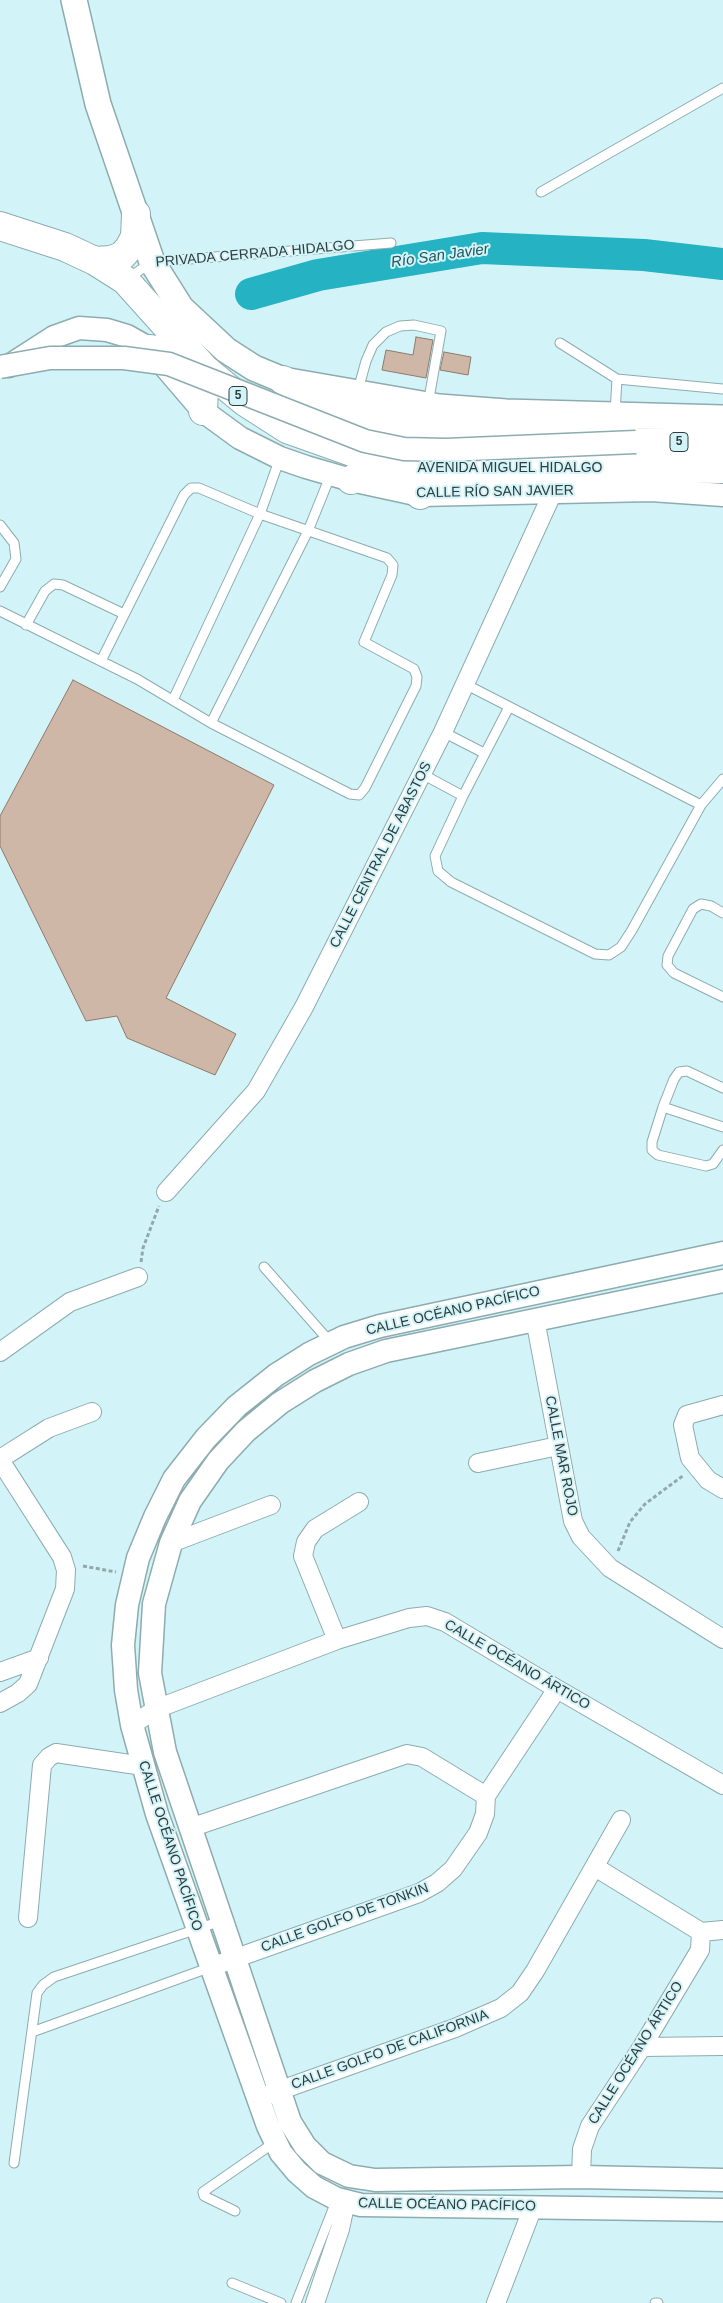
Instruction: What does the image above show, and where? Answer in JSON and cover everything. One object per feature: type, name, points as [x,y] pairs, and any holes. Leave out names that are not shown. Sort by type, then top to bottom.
[{"type":"main road","points":[[74,0],[98,104],[152,262],[182,308],[226,350],[254,368],[319,398],[361,405],[430,427],[605,433],[636,442]]},
{"type":"main road","points":[[96,261],[111,260],[122,256],[129,248],[135,237],[136,214]]},
{"type":"main road","name":"AVENIDA MIGUEL HIDALGO","points":[[0,226],[41,238],[96,261],[125,280],[202,364],[244,402],[286,429],[387,463],[432,471],[564,467],[723,469]]},
{"type":"main road","points":[[150,349],[202,364],[211,417]]},
{"type":"main road","points":[[361,405],[428,405],[506,412],[723,418]]},
{"type":"main road","name":"AVENIDA MIGUEL HIDALGO","points":[[636,442],[723,443]]},
{"type":"main road","points":[[341,477],[387,463],[420,495]]},
{"type":"street","name":"CALLE RÍO SAN JAVIER","points":[[0,372],[54,337],[79,328],[107,330],[127,336],[150,349],[211,417],[240,438],[280,458],[341,477],[420,495],[651,490],[723,495]]},
{"type":"street","name":"AVENIDA MIGUEL HIDALGO","points":[[0,367],[59,358],[124,358],[169,364],[365,441],[404,449],[446,450],[636,442]]},
{"type":"street","points":[[211,417],[286,429]]},
{"type":"street","name":"CALLE CENTRAL DE ABASTOS","points":[[166,1192],[256,1091],[304,1007],[444,732],[553,492]]},
{"type":"street","name":"CALLE OCÉANO PACÍFICO","points":[[723,1253],[380,1326],[309,1354],[276,1375],[237,1406],[206,1438],[174,1478],[138,1558],[127,1605],[122,1645],[126,1690],[132,1725],[157,1814],[258,2098],[281,2153],[297,2172],[314,2187],[342,2200],[361,2205],[723,2210]]},
{"type":"street","points":[[0,1352],[70,1302],[138,1277]]},
{"type":"street","name":"CALLE OCÉANO PACÍFICO","points":[[723,1281],[386,1351],[349,1364],[315,1381],[280,1403],[246,1431],[218,1461],[190,1502],[171,1543],[154,1604],[150,1673],[165,1752],[290,2122],[305,2146],[322,2163],[349,2176],[375,2180],[581,2178],[723,2180]]},
{"type":"street","name":"CALLE MAR ROJO","points":[[535,1319],[573,1521],[581,1537],[593,1553],[610,1568],[723,1639]]},
{"type":"street","points":[[723,1405],[688,1415],[683,1425],[690,1458],[708,1480],[723,1489]]},
{"type":"street","points":[[0,1703],[18,1693],[28,1684],[65,1589],[66,1570],[62,1557],[0,1460],[49,1428],[92,1412]]},
{"type":"street","points":[[478,1463],[558,1446]]},
{"type":"street","points":[[337,1640],[303,1556],[306,1542],[315,1529],[359,1502]]},
{"type":"street","points":[[171,1543],[271,1506]]},
{"type":"street","name":"CALLE OCÉANO ÁRTICO","points":[[132,1725],[156,1709],[337,1640],[409,1618],[427,1616],[445,1622],[723,1785]]},
{"type":"street","points":[[0,1672],[39,1658]]},
{"type":"street","name":"CALLE GOLFO DE TONKIN","points":[[211,1966],[418,1893],[437,1883],[453,1869],[478,1833],[485,1814],[486,1796],[557,1689]]},
{"type":"street","points":[[28,1918],[42,1765],[49,1757],[56,1753],[143,1766]]},
{"type":"street","points":[[190,1828],[407,1754],[422,1757],[486,1796]]},
{"type":"street","name":"CALLE GOLFO DE CALIFORNIA","points":[[258,2098],[455,2028],[501,2008],[520,1993],[535,1972],[621,1820]]},
{"type":"street","points":[[595,1867],[701,1932],[723,1930]]},
{"type":"street","name":"CALLE OCÉANO ÁRTICO","points":[[581,2178],[582,2149],[590,2126],[642,2048],[700,1950],[701,1932]]},
{"type":"street","points":[[642,2048],[723,2046]]},
{"type":"street","points":[[510,2179],[511,2206]]},
{"type":"street","points":[[315,2303],[340,2229],[342,2200]]},
{"type":"street","points":[[496,2303],[533,2207]]},
{"type":"lane","points":[[541,192],[723,88]]},
{"type":"lane","name":"PRIVADA CERRADA HIDALGO","points":[[125,280],[152,262],[391,243]]},
{"type":"lane","points":[[361,405],[366,361],[373,345],[386,332],[400,326],[414,325],[441,332],[428,405]]},
{"type":"lane","points":[[560,343],[617,378],[723,389]]},
{"type":"lane","points":[[614,415],[617,378]]},
{"type":"lane","points":[[173,700],[260,514],[280,458]]},
{"type":"lane","points":[[211,723],[308,531],[341,477]]},
{"type":"lane","points":[[0,611],[101,661],[211,723],[350,794],[359,795],[365,788],[416,686],[417,677],[414,669],[364,642],[392,575],[393,565],[387,558],[363,548],[260,514],[199,488],[191,488],[184,495],[101,661]]},
{"type":"lane","points":[[0,525],[14,543],[16,558],[0,586]]},
{"type":"lane","points":[[26,625],[45,591],[54,584],[63,585],[124,614]]},
{"type":"lane","points":[[465,684],[702,805]]},
{"type":"lane","points":[[509,707],[484,753],[435,856],[438,871],[450,882],[595,954],[609,955],[621,947],[702,805],[723,779]]},
{"type":"lane","points":[[444,732],[484,753]]},
{"type":"lane","points":[[422,774],[463,796]]},
{"type":"lane","points":[[723,913],[711,906],[701,904],[693,909],[668,956],[667,965],[674,973],[723,997]]},
{"type":"lane","points":[[723,1088],[687,1071],[679,1072],[674,1079],[663,1107],[652,1142],[652,1150],[658,1155],[706,1166],[713,1164],[723,1150]]},
{"type":"lane","points":[[663,1107],[723,1127]]},
{"type":"lane","points":[[264,1268],[331,1344]]},
{"type":"lane","points":[[14,2163],[37,1993],[43,1985],[54,1977],[221,1921]]},
{"type":"lane","points":[[32,2032],[211,1966]]},
{"type":"lane","points":[[235,2212],[203,2195],[203,2192],[276,2142]]},
{"type":"lane","points":[[296,2303],[342,2200]]},
{"type":"lane","points":[[232,2283],[281,2303]]},
{"type":"path","points":[[138,1277],[143,1248],[166,1192]]},
{"type":"path","points":[[610,1568],[630,1522],[645,1504],[697,1466]]},
{"type":"path","points":[[83,1566],[100,1568]]},
{"type":"building","points":[[416,337],[433,340],[426,378],[382,370],[386,350],[413,355]]},
{"type":"building","points":[[444,352],[471,357],[468,375],[440,370]]},
{"type":"building","points":[[73,680],[274,785],[166,998],[236,1034],[215,1075],[127,1038],[117,1016],[86,1021],[0,846],[0,816]]},
{"type":"waterway","name":"Río San Javier","points":[[251,294],[318,275],[482,248],[644,255],[723,264]]}]
